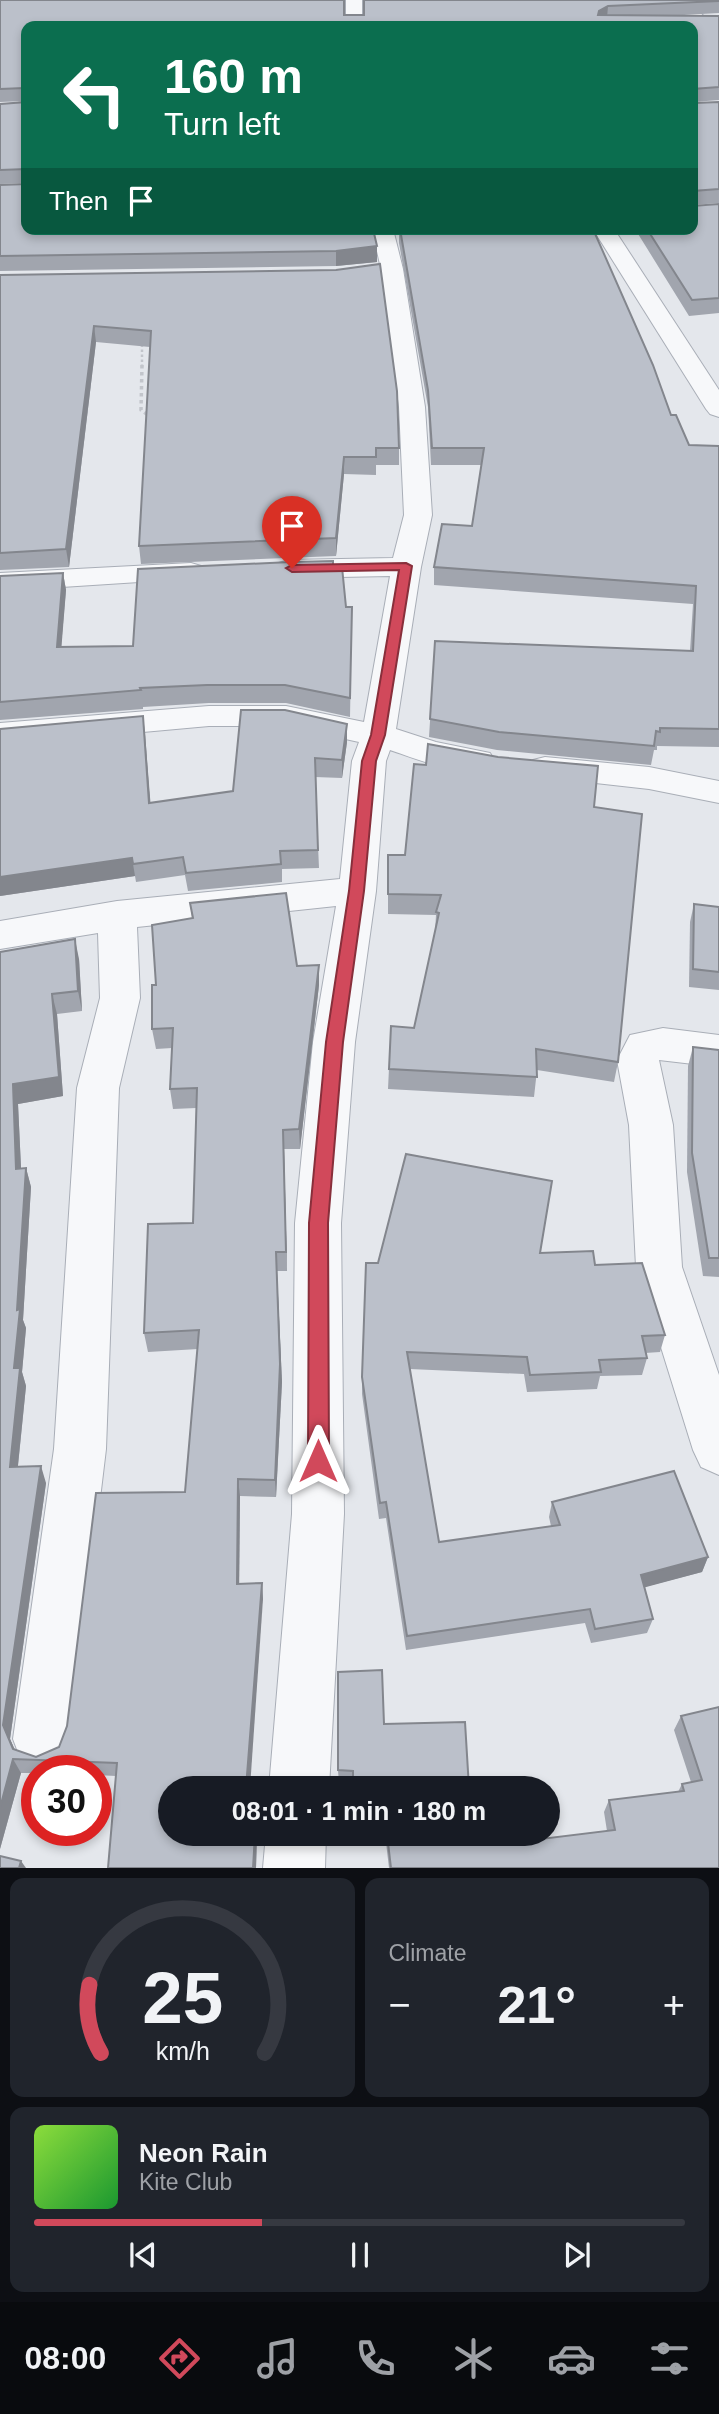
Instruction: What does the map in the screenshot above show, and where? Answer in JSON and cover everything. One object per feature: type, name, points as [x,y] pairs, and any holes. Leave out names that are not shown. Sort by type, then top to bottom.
[{"type":"street","points":[[354,0],[354,21]]},
{"type":"street","points":[[678,0],[719,40]]},
{"type":"street","points":[[700,23],[719,21]]},
{"type":"street","points":[[300,1776],[318,1514],[318,1223],[334,1042],[356,891],[369,761],[378,735],[406,566],[418,515],[412,407],[381,270],[383,235]]},
{"type":"street","points":[[607,235],[719,409]]},
{"type":"street","points":[[267,569],[406,566]]},
{"type":"street","points":[[0,582],[217,571]]},
{"type":"street","points":[[0,734],[209,716],[286,716],[497,764],[649,778],[719,792]]},
{"type":"street","points":[[0,935],[117,915],[253,898],[356,891]]},
{"type":"street","points":[[42,1739],[80,1449],[98,1088],[120,998],[117,915]]},
{"type":"street","points":[[719,1051],[663,1044],[645,1046],[638,1060],[651,1125],[659,1267],[719,1450]]},
{"type":"street","points":[[294,1868],[295,1846]]},
{"type":"path","points":[[142,331],[141,410],[145,416],[156,420]]},
{"type":"building","points":[[0,0],[344,0],[344,15],[364,15],[364,0],[719,0],[608,6],[599,11],[598,15],[719,16],[719,87],[698,89],[698,21],[21,21],[21,88],[0,89]]},
{"type":"building","points":[[21,102],[21,169],[0,170],[0,104]]},
{"type":"building","points":[[719,102],[719,189],[698,191],[698,103]]},
{"type":"building","points":[[21,184],[21,235],[374,235],[377,246],[336,251],[0,256],[0,185]]},
{"type":"building","points":[[719,204],[719,298],[692,300],[651,235],[698,235],[698,206]]},
{"type":"building","points":[[401,235],[596,235],[653,365],[671,415],[676,415],[689,445],[719,446],[719,729],[660,728],[660,732],[656,731],[654,746],[499,732],[430,719],[435,641],[693,651],[696,586],[434,567],[442,524],[472,526],[484,448],[432,448],[428,390]]},
{"type":"building","points":[[380,264],[397,391],[399,448],[376,448],[376,457],[344,457],[336,538],[139,546],[151,331],[94,326],[66,549],[0,553],[0,275],[336,270]]},
{"type":"building","points":[[333,561],[333,567],[342,567],[346,607],[352,607],[350,698],[285,685],[207,685],[140,688],[141,690],[0,702],[0,576],[63,573],[57,647],[133,646],[138,569]]},
{"type":"building","points":[[241,710],[285,710],[347,724],[342,760],[315,758],[318,850],[280,851],[281,864],[186,873],[183,857],[133,864],[132,858],[0,877],[0,729],[143,716],[149,803],[233,791]]},
{"type":"building","points":[[428,744],[498,757],[598,766],[594,807],[642,814],[618,1062],[536,1049],[537,1077],[389,1069],[391,1026],[414,1028],[439,913],[436,912],[441,895],[388,894],[388,855],[405,855],[414,764],[426,765]]},
{"type":"building","points":[[286,893],[297,966],[319,965],[299,1129],[283,1130],[286,1252],[276,1252],[280,1364],[275,1480],[238,1479],[237,1584],[262,1583],[247,1776],[158,1776],[158,1846],[254,1846],[253,1868],[108,1868],[112,1846],[117,1763],[112,1763],[112,1755],[41,1755],[59,1747],[67,1726],[96,1493],[185,1492],[199,1330],[144,1333],[148,1224],[193,1223],[197,1088],[170,1089],[173,1028],[152,1029],[152,985],[156,985],[152,925],[193,918],[190,903]]},
{"type":"building","points":[[694,904],[719,907],[719,972],[693,969]]},
{"type":"building","points":[[75,939],[78,991],[52,994],[59,1077],[13,1084],[16,1169],[26,1168],[17,1310],[20,1309],[14,1368],[20,1368],[10,1467],[41,1466],[3,1725],[13,1749],[30,1755],[21,1755],[21,1759],[13,1759],[0,1808],[0,952]]},
{"type":"building","points":[[693,1047],[719,1050],[719,1258],[709,1258],[692,1153]]},
{"type":"building","points":[[406,1154],[552,1181],[540,1253],[593,1251],[595,1265],[642,1263],[665,1335],[642,1336],[647,1358],[599,1360],[601,1372],[530,1375],[527,1357],[407,1352],[439,1542],[560,1525],[552,1502],[674,1471],[708,1557],[641,1575],[653,1619],[595,1629],[590,1609],[407,1636],[386,1502],[380,1503],[362,1377],[366,1263],[378,1263]]},
{"type":"building","points":[[382,1670],[384,1724],[465,1722],[468,1776],[353,1776],[353,1771],[338,1770],[338,1672]]},
{"type":"building","points":[[719,1707],[719,1868],[391,1868],[388,1846],[560,1846],[560,1837],[615,1830],[609,1800],[684,1791],[682,1784],[702,1780],[681,1716]]},
{"type":"building","points":[[0,1856],[21,1861],[19,1868],[0,1868]]},
{"type":"route","points":[[292,568],[406,566],[378,735],[369,761],[356,891],[334,1042],[318,1223],[318,1461]]}]
